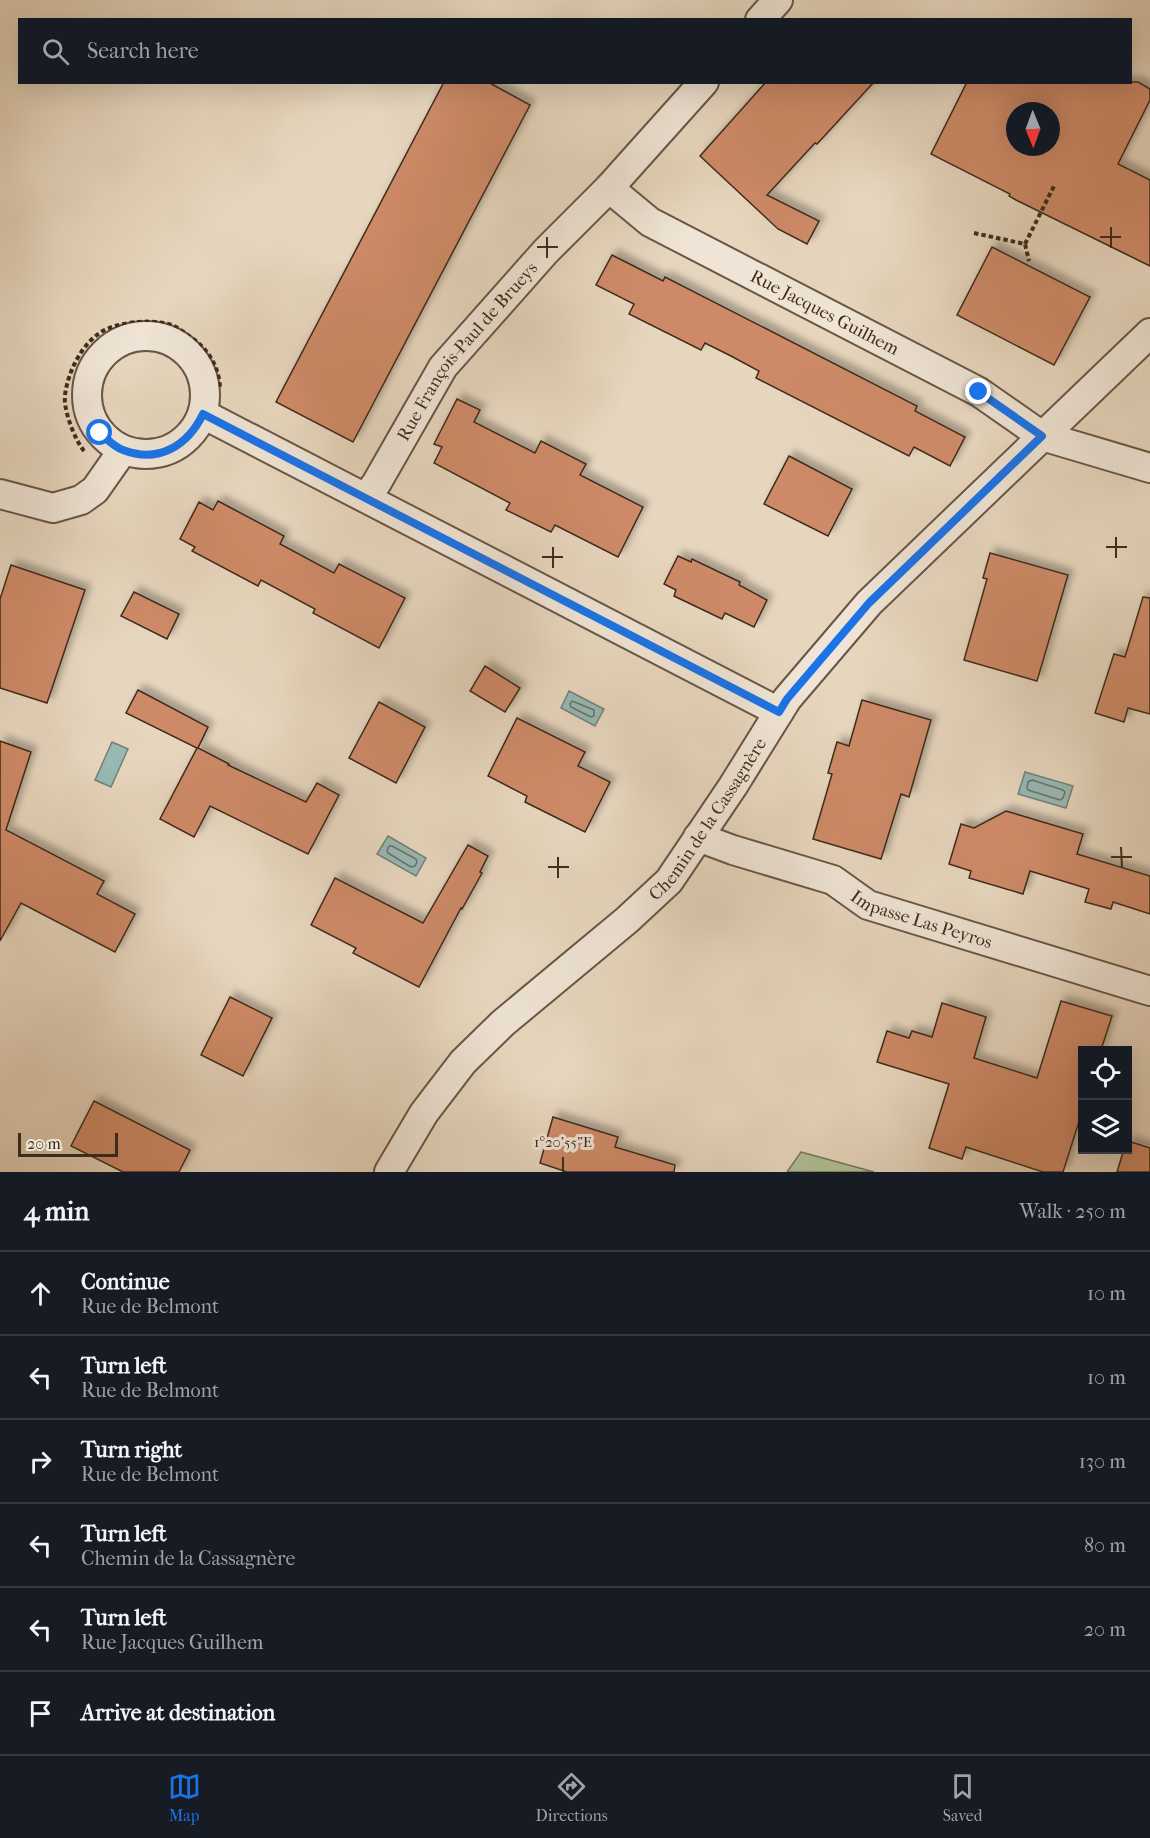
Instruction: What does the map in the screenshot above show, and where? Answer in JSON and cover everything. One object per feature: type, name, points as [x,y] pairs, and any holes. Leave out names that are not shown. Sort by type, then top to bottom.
[{"type":"street","points":[[762,18],[778,0]]},
{"type":"street","name":"Rue François-Paul de Brueys","points":[[366,497],[376,484],[443,367],[546,251],[609,188],[702,84]]},
{"type":"street","name":"Rue Jacques Guilhem","points":[[609,188],[650,222],[979,392],[1042,436],[1150,468]]},
{"type":"street","name":"Chemin de la Cassagnère","points":[[389,1172],[424,1113],[462,1062],[503,1023],[627,920],[669,881],[733,786],[787,699],[869,603],[1150,333]]},
{"type":"street","points":[[142,335],[157,336],[182,346],[192,356],[204,379],[206,402],[203,414],[196,429],[172,449],[141,454],[123,450],[113,445],[100,433],[92,421],[86,392],[91,371],[103,353],[111,346],[142,335]]},
{"type":"street","points":[[203,414],[779,712]]},
{"type":"street","points":[[0,494],[53,508],[81,500],[95,490],[123,450]]},
{"type":"street","name":"Impasse Las Peyros","points":[[698,837],[833,880],[868,905],[1150,990]]},
{"type":"path","points":[[1029,261],[1025,243],[1054,186]]},
{"type":"path","points":[[974,233],[1025,243]]},
{"type":"green space","points":[[801,1152],[874,1172],[787,1172]]},
{"type":"water","points":[[569,691],[604,709],[595,726],[561,708]]},
{"type":"water","points":[[112,742],[128,749],[111,787],[95,780]]},
{"type":"water","points":[[1025,772],[1073,786],[1066,808],[1018,794]]},
{"type":"water","points":[[388,836],[426,858],[416,876],[377,854]]},
{"type":"building","points":[[1132,82],[1138,82],[1150,89],[1150,100],[1118,164],[1150,180],[1150,266],[1009,196],[1010,194],[931,154],[966,84],[1132,84]]},
{"type":"building","points":[[443,84],[492,84],[530,105],[353,442],[276,402]]},
{"type":"building","points":[[764,84],[872,84],[767,195],[819,221],[807,244],[778,229],[700,156]]},
{"type":"building","points":[[992,247],[1090,297],[1054,365],[957,315]]},
{"type":"building","points":[[612,255],[663,281],[665,277],[917,406],[915,411],[965,437],[950,466],[914,447],[909,456],[756,378],[759,371],[731,356],[705,343],[701,350],[629,314],[634,304],[596,285]]},
{"type":"building","points":[[457,399],[480,410],[474,422],[535,453],[541,441],[586,464],[580,475],[643,507],[618,557],[555,525],[551,532],[506,510],[510,503],[434,463],[442,447],[434,444]]},
{"type":"building","points":[[789,456],[852,489],[828,536],[764,504]]},
{"type":"building","points":[[218,501],[284,536],[280,544],[334,573],[339,564],[405,598],[379,648],[313,613],[315,609],[261,580],[258,586],[192,551],[195,547],[180,539],[199,502],[213,510]]},
{"type":"building","points":[[990,553],[1068,575],[1037,681],[964,660],[987,579],[983,578]]},
{"type":"building","points":[[678,556],[691,562],[692,559],[740,582],[739,585],[767,600],[754,627],[725,613],[722,619],[674,596],[676,590],[664,584]]},
{"type":"building","points":[[11,565],[85,590],[47,703],[0,688],[0,599]]},
{"type":"building","points":[[134,592],[179,614],[167,639],[121,616]]},
{"type":"building","points":[[1143,597],[1150,598],[1150,714],[1128,708],[1124,722],[1095,713],[1114,654],[1125,657]]},
{"type":"building","points":[[485,666],[520,688],[505,712],[470,691]]},
{"type":"building","points":[[138,690],[208,727],[198,748],[228,765],[306,802],[317,783],[339,795],[308,854],[210,806],[194,837],[160,819],[197,748],[126,713]]},
{"type":"building","points":[[862,700],[931,720],[909,797],[901,794],[881,859],[813,839],[832,774],[828,773],[837,742],[849,746]]},
{"type":"building","points":[[379,702],[425,727],[396,783],[349,758]]},
{"type":"building","points":[[517,718],[585,752],[578,766],[610,782],[585,832],[525,802],[527,796],[488,776]]},
{"type":"building","points":[[0,741],[31,752],[6,830],[104,881],[97,894],[135,914],[115,952],[21,903],[0,941]]},
{"type":"building","points":[[1006,811],[1083,834],[1077,854],[1150,876],[1150,914],[1113,902],[1111,909],[1085,902],[1089,889],[1030,871],[1023,894],[969,878],[971,871],[949,864],[961,824],[974,828]]},
{"type":"building","points":[[468,845],[488,856],[480,872],[482,873],[419,987],[353,953],[356,948],[311,925],[335,878],[423,923]]},
{"type":"building","points":[[230,997],[272,1018],[243,1076],[201,1055]]},
{"type":"building","points":[[1061,1001],[1112,1016],[1102,1046],[1078,1046],[1078,1125],[1063,1172],[1043,1172],[966,1147],[962,1159],[929,1148],[949,1084],[877,1062],[887,1031],[909,1038],[912,1031],[932,1037],[942,1003],[986,1017],[974,1058],[1037,1078]]},
{"type":"building","points":[[94,1101],[190,1150],[179,1172],[123,1172],[71,1146]]},
{"type":"building","points":[[553,1117],[618,1137],[615,1147],[675,1165],[674,1172],[567,1172],[540,1163]]},
{"type":"building","points":[[1132,1142],[1150,1148],[1150,1172],[1117,1172],[1122,1154],[1132,1154]]},
{"type":"route","points":[[100,433],[113,445],[123,450],[141,454],[163,452],[182,443],[196,429],[203,414],[779,712],[787,699],[869,603],[1042,436],[979,392]]}]
